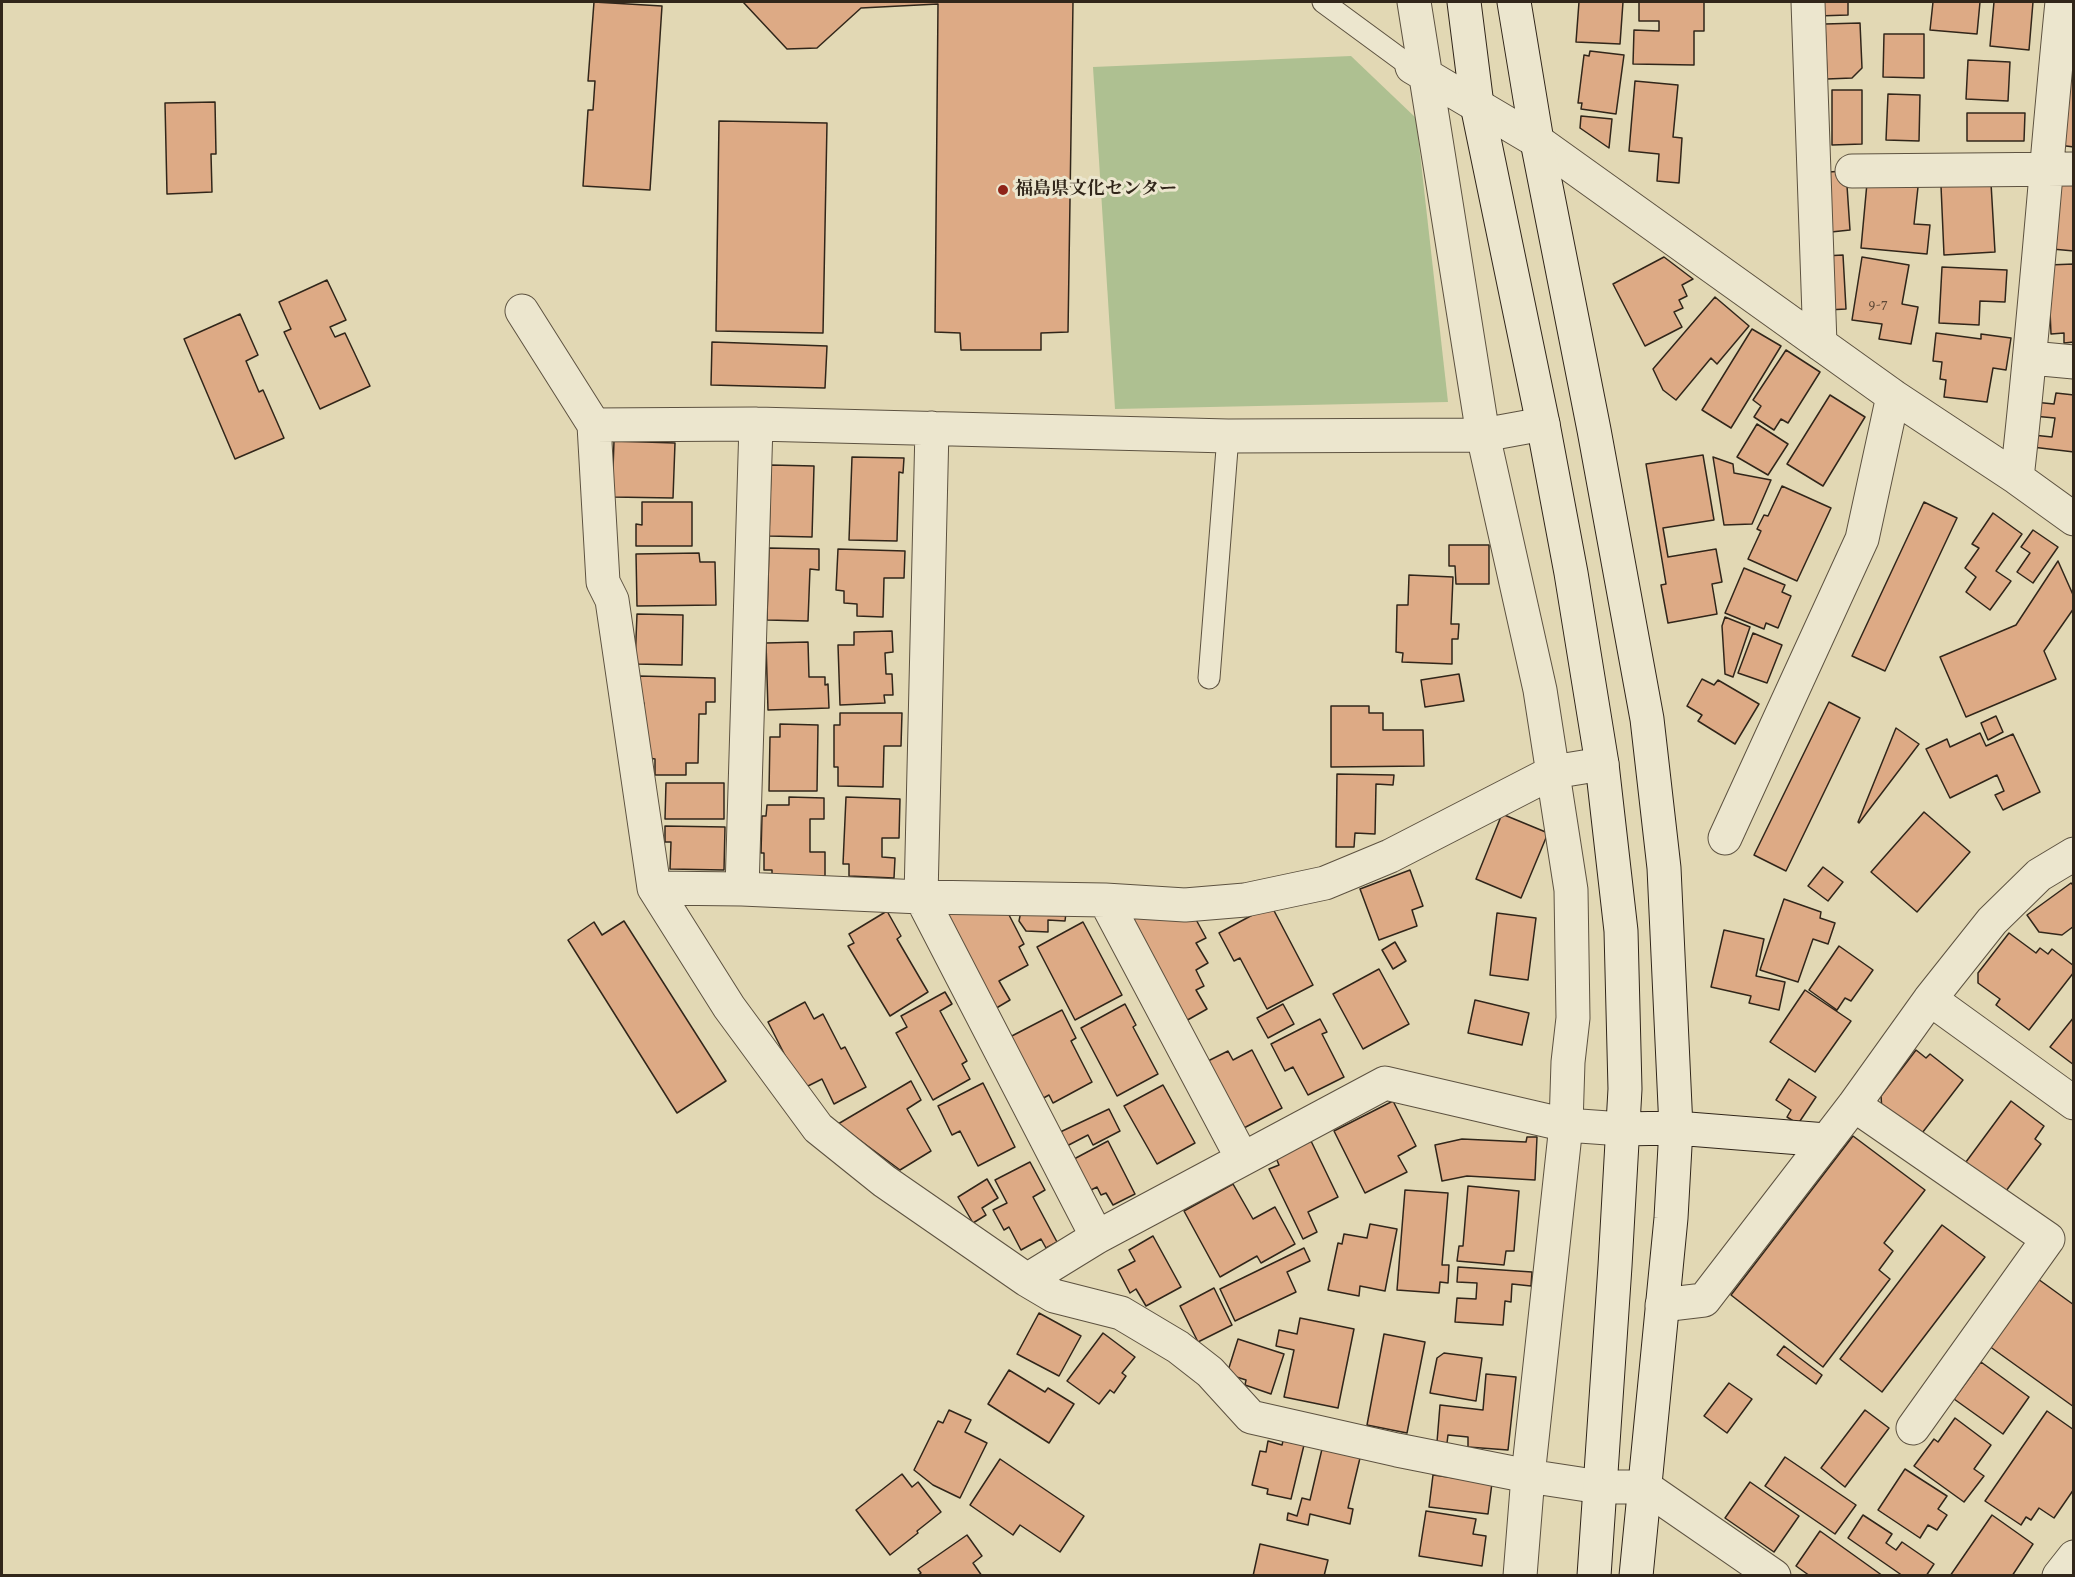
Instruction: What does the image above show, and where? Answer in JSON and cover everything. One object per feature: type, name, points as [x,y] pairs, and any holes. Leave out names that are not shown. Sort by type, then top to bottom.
[{"type":"street","points":[[1414,2],[1483,435],[1540,690],[1571,890],[1573,1018],[1568,1062],[1566,1125],[1528,1476],[1520,1575]]},
{"type":"street","points":[[1464,2],[1477,105],[1543,424],[1571,573],[1602,764],[1622,931],[1625,1089],[1594,1575]]},
{"type":"street","points":[[1514,2],[1537,141],[1647,719],[1664,868],[1676,1128],[1671,1218],[1636,1575]]},
{"type":"street","points":[[1808,2],[1820,345]]},
{"type":"street","points":[[2017,478],[2031,358],[2059,169],[2062,2]]},
{"type":"street","points":[[1406,63],[1537,141],[1820,345],[2017,478],[2073,519]]},
{"type":"street","points":[[1852,171],[2059,169]]},
{"type":"street","points":[[522,311],[594,425],[603,582],[612,600],[654,888],[729,1007],[818,1128],[884,1181],[1027,1280],[1054,1296],[1121,1313],[1178,1347],[1210,1372],[1251,1417],[1397,1450],[1528,1476],[1600,1486],[1645,1487],[1774,1575]]},
{"type":"street","points":[[2031,358],[2073,362]]},
{"type":"street","points":[[1725,838],[1862,539],[1893,396]]},
{"type":"street","points":[[594,425],[756,424],[1228,436],[1483,435],[1543,424]]},
{"type":"street","points":[[742,888],[756,424]]},
{"type":"street","points":[[932,428],[921,897],[1097,1237]]},
{"type":"street","points":[[654,888],[742,888],[921,897],[1105,900],[1185,905],[1245,900],[1325,883],[1390,856],[1553,772],[1602,764]]},
{"type":"street","points":[[1662,1305],[1704,1300],[1854,1105],[1930,999],[1992,921],[2039,875],[2073,855]]},
{"type":"street","points":[[1105,900],[1242,1158]]},
{"type":"street","points":[[1930,999],[2073,1103]]},
{"type":"street","points":[[1027,1280],[1097,1237],[1385,1083],[1566,1125],[1622,1129],[1676,1128],[1826,1140]]},
{"type":"street","points":[[1854,1105],[2048,1239],[1913,1428]]},
{"type":"street","points":[[2059,1575],[2073,1557]]},
{"type":"lane","points":[[1323,2],[1406,63]]},
{"type":"lane","points":[[1209,678],[1228,436]]},
{"type":"green space","points":[[1351,56],[1416,118],[1448,402],[1115,409],[1093,67]]},
{"type":"building","points":[[594,2],[662,6],[650,190],[583,186],[588,110],[593,110],[595,81],[588,81]]},
{"type":"building","name":"福島県文化センター","points":[[743,2],[1073,2],[1068,332],[1041,333],[1041,350],[961,350],[960,333],[935,332],[938,4],[861,8],[817,48],[787,49]]},
{"type":"building","points":[[1579,2],[1623,2],[1620,44],[1576,42]]},
{"type":"building","points":[[1639,2],[1704,2],[1704,31],[1694,31],[1694,65],[1633,64],[1634,30],[1659,31],[1659,21],[1639,21]]},
{"type":"building","points":[[1817,2],[1848,2],[1848,15],[1817,16]]},
{"type":"building","points":[[1933,2],[1980,2],[1977,34],[1930,30]]},
{"type":"building","points":[[1994,2],[2033,2],[2029,50],[1990,46]]},
{"type":"building","points":[[1860,23],[1862,68],[1852,78],[1827,79],[1825,24]]},
{"type":"building","points":[[1884,34],[1924,34],[1924,78],[1883,77]]},
{"type":"building","points":[[1590,51],[1624,55],[1616,114],[1581,109],[1582,103],[1578,103],[1584,55],[1589,56]]},
{"type":"building","points":[[1968,60],[2010,62],[2008,101],[1966,99]]},
{"type":"building","points":[[2066,78],[2074,79],[2074,147],[2058,145]]},
{"type":"building","points":[[1635,81],[1678,85],[1673,137],[1682,138],[1679,183],[1657,181],[1659,154],[1629,151]]},
{"type":"building","points":[[1832,90],[1862,90],[1862,144],[1832,145]]},
{"type":"building","points":[[1888,94],[1920,95],[1919,141],[1886,140]]},
{"type":"building","points":[[215,102],[216,154],[211,154],[212,192],[167,194],[165,103]]},
{"type":"building","points":[[1967,113],[2025,113],[2024,141],[1967,141]]},
{"type":"building","points":[[1581,116],[1612,119],[1609,148],[1580,128]]},
{"type":"building","points":[[719,121],[827,123],[823,333],[716,331]]},
{"type":"building","points":[[1846,171],[1850,230],[1831,232],[1828,172]]},
{"type":"building","points":[[1867,183],[1918,187],[1914,224],[1930,225],[1927,254],[1861,248]]},
{"type":"building","points":[[1991,183],[1995,252],[1944,255],[1941,186]]},
{"type":"building","points":[[2058,183],[2074,185],[2074,251],[2052,249]]},
{"type":"building","points":[[1843,255],[1846,309],[1827,310],[1824,256]]},
{"type":"building","points":[[1664,257],[1693,279],[1682,285],[1687,296],[1679,300],[1683,308],[1674,312],[1682,327],[1645,346],[1613,284]]},
{"type":"building","points":[[1862,257],[1909,265],[1902,304],[1918,307],[1911,344],[1879,339],[1882,324],[1852,320]]},
{"type":"building","points":[[2074,264],[2074,342],[2064,343],[2064,333],[2051,334],[2048,265]]},
{"type":"building","points":[[1942,267],[2007,270],[2005,302],[1980,301],[1979,325],[1939,323]]},
{"type":"building","points":[[327,280],[346,320],[330,327],[335,337],[345,333],[370,386],[320,409],[284,332],[291,329],[279,302]]},
{"type":"building","points":[[1715,297],[1749,326],[1717,364],[1711,358],[1676,400],[1663,390],[1653,369]]},
{"type":"building","points":[[240,314],[258,355],[246,361],[259,392],[263,390],[284,438],[235,459],[184,339]]},
{"type":"building","points":[[1752,329],[1781,346],[1731,428],[1702,410]]},
{"type":"building","points":[[1936,333],[1981,339],[1981,334],[2011,338],[2006,370],[1993,368],[1987,402],[1944,397],[1946,380],[1940,379],[1942,362],[1933,361]]},
{"type":"building","points":[[712,342],[827,346],[825,388],[711,385]]},
{"type":"building","points":[[1786,350],[1820,372],[1788,423],[1781,419],[1774,430],[1754,417],[1761,406],[1753,400]]},
{"type":"building","points":[[2056,393],[2074,395],[2074,452],[2032,447],[2033,435],[2052,437],[2055,418],[2033,416],[2034,402],[2054,404]]},
{"type":"building","points":[[1830,395],[1865,417],[1823,486],[1787,464]]},
{"type":"building","points":[[1757,424],[1788,444],[1768,475],[1737,457]]},
{"type":"building","points":[[614,441],[675,443],[673,498],[612,497]]},
{"type":"building","points":[[1703,455],[1714,520],[1663,528],[1668,557],[1716,549],[1722,582],[1712,584],[1717,614],[1668,623],[1661,585],[1666,584],[1646,464]]},
{"type":"building","points":[[852,457],[904,458],[903,473],[899,472],[897,541],[849,540]]},
{"type":"building","points":[[1713,457],[1733,464],[1734,473],[1771,480],[1752,524],[1724,525]]},
{"type":"building","points":[[771,465],[814,466],[812,537],[769,536]]},
{"type":"building","points":[[1782,486],[1831,508],[1797,581],[1748,559],[1761,531],[1757,529],[1764,515],[1768,516]]},
{"type":"building","points":[[642,502],[692,502],[692,546],[636,546],[636,524],[642,525]]},
{"type":"building","points":[[1924,502],[1957,518],[1885,671],[1852,656]]},
{"type":"building","points":[[1993,513],[2022,534],[1996,571],[2011,581],[1990,610],[1966,592],[1976,577],[1965,568],[1979,548],[1972,544]]},
{"type":"building","points":[[2033,530],[2058,547],[2033,583],[2017,572],[2030,553],[2021,547]]},
{"type":"building","points":[[1449,545],[1489,545],[1489,584],[1456,584],[1455,566],[1449,566]]},
{"type":"building","points":[[769,548],[819,549],[819,570],[810,569],[808,621],[767,620]]},
{"type":"building","points":[[838,549],[905,551],[904,578],[884,578],[883,617],[857,616],[857,604],[844,603],[844,591],[836,590]]},
{"type":"building","points":[[699,553],[700,562],[715,562],[716,605],[637,606],[636,554]]},
{"type":"building","points":[[2058,561],[2074,597],[2074,608],[2044,651],[2056,679],[1966,717],[1940,657],[2016,625]]},
{"type":"building","points":[[1744,568],[1785,585],[1782,592],[1791,596],[1778,628],[1766,623],[1764,629],[1725,613]]},
{"type":"building","points":[[1409,575],[1453,577],[1451,624],[1459,624],[1458,639],[1452,639],[1452,664],[1402,662],[1403,653],[1396,652],[1397,605],[1408,605]]},
{"type":"building","points":[[637,614],[683,615],[682,665],[635,664]]},
{"type":"building","points":[[1725,617],[1750,627],[1733,677],[1725,674],[1722,626]]},
{"type":"building","points":[[892,631],[893,652],[885,653],[886,674],[892,674],[893,695],[884,695],[885,703],[840,705],[838,645],[854,645],[854,632]]},
{"type":"building","points":[[1753,633],[1782,645],[1767,683],[1738,673]]},
{"type":"building","points":[[808,642],[809,677],[825,677],[825,685],[828,684],[829,708],[768,710],[766,643]]},
{"type":"building","points":[[1459,674],[1464,701],[1425,707],[1421,680]]},
{"type":"building","points":[[639,676],[715,678],[715,702],[706,702],[706,714],[699,714],[698,763],[686,763],[686,775],[655,775],[655,759],[649,758],[643,741],[644,703],[639,703]]},
{"type":"building","points":[[1702,679],[1714,685],[1718,680],[1759,704],[1735,744],[1698,721],[1702,715],[1687,706]]},
{"type":"building","points":[[1829,702],[1860,718],[1786,871],[1754,855]]},
{"type":"building","points":[[1331,706],[1369,706],[1369,713],[1383,713],[1383,730],[1423,730],[1424,766],[1331,767]]},
{"type":"building","points":[[840,713],[902,713],[901,746],[884,746],[883,787],[838,786],[838,767],[834,767],[834,725],[840,725]]},
{"type":"building","points":[[1996,716],[2003,732],[1988,740],[1981,723]]},
{"type":"building","points":[[780,724],[818,725],[817,791],[769,791],[770,737],[780,737]]},
{"type":"building","points":[[1896,728],[1919,744],[1859,823],[1858,822]]},
{"type":"building","points":[[1980,733],[1986,746],[2013,734],[2040,792],[2003,810],[1995,795],[2004,791],[1997,775],[1950,798],[1926,749],[1947,739],[1950,747]]},
{"type":"building","points":[[1337,774],[1394,775],[1393,785],[1376,784],[1375,834],[1355,833],[1354,847],[1336,847]]},
{"type":"building","points":[[666,783],[724,783],[724,819],[665,819]]},
{"type":"building","points":[[789,797],[824,798],[824,819],[810,819],[810,852],[825,852],[825,876],[772,876],[772,870],[764,870],[764,853],[761,853],[762,816],[766,816],[767,805],[789,805]]},
{"type":"building","points":[[846,797],[900,799],[899,838],[882,838],[882,857],[895,858],[894,878],[849,876],[849,864],[843,864]]},
{"type":"building","points":[[1924,812],[1970,852],[1917,912],[1871,872]]},
{"type":"building","points":[[1502,814],[1548,833],[1521,898],[1476,879]]},
{"type":"building","points":[[665,826],[725,827],[724,870],[670,869],[671,842],[665,842]]},
{"type":"building","points":[[1823,867],[1843,882],[1828,901],[1808,886]]},
{"type":"building","points":[[1410,870],[1423,906],[1412,910],[1417,926],[1379,940],[1360,889]]},
{"type":"building","points":[[2071,883],[2074,886],[2074,926],[2062,935],[2039,932],[2027,915]]},
{"type":"building","points":[[1784,899],[1821,912],[1820,918],[1835,923],[1828,944],[1813,939],[1798,982],[1760,970]]},
{"type":"building","points":[[1271,905],[1313,985],[1267,1009],[1240,958],[1234,961],[1219,933]]},
{"type":"building","points":[[887,911],[901,936],[897,939],[928,992],[890,1016],[848,946],[854,943],[849,934]]},
{"type":"building","points":[[1021,911],[1066,913],[1065,921],[1048,920],[1048,932],[1026,931],[1019,921]]},
{"type":"building","points":[[948,912],[1008,913],[1024,944],[1019,947],[1028,965],[999,981],[1010,1000],[993,1010],[942,918]]},
{"type":"building","points":[[1497,913],[1536,918],[1528,980],[1490,975]]},
{"type":"building","points":[[1193,914],[1206,938],[1196,943],[1208,963],[1196,970],[1204,986],[1196,990],[1207,1009],[1184,1022],[1130,923],[1135,915]]},
{"type":"building","points":[[624,921],[726,1081],[677,1113],[568,940],[594,922],[602,935]]},
{"type":"building","points":[[1083,922],[1122,995],[1075,1020],[1037,947]]},
{"type":"building","points":[[1724,930],[1764,939],[1756,976],[1785,982],[1779,1010],[1749,1003],[1751,996],[1711,987]]},
{"type":"building","points":[[2009,933],[2036,953],[2040,948],[2048,954],[2052,949],[2074,966],[2074,972],[2029,1030],[1996,1005],[2000,999],[1978,983],[1978,973]]},
{"type":"building","points":[[1395,942],[1406,961],[1393,969],[1382,950]]},
{"type":"building","points":[[1839,946],[1873,970],[1851,1001],[1845,998],[1837,1010],[1809,990]]},
{"type":"building","points":[[1379,969],[1409,1024],[1363,1049],[1333,994]]},
{"type":"building","points":[[1805,990],[1851,1021],[1815,1072],[1770,1042]]},
{"type":"building","points":[[945,992],[952,1004],[940,1011],[967,1061],[962,1064],[970,1079],[933,1100],[896,1033],[907,1027],[901,1016]]},
{"type":"building","points":[[1475,1000],[1529,1013],[1522,1045],[1468,1033]]},
{"type":"building","points":[[805,1002],[814,1019],[823,1014],[841,1049],[845,1047],[866,1087],[834,1104],[822,1079],[802,1089],[768,1022]]},
{"type":"building","points":[[1125,1004],[1136,1025],[1133,1027],[1158,1074],[1117,1096],[1081,1028]]},
{"type":"building","points":[[1283,1004],[1294,1024],[1268,1038],[1257,1018]]},
{"type":"building","points":[[1062,1010],[1076,1038],[1071,1041],[1092,1082],[1053,1103],[1049,1095],[1038,1101],[1006,1039]]},
{"type":"building","points":[[2074,1017],[2074,1065],[2050,1047]]},
{"type":"building","points":[[1320,1019],[1327,1032],[1322,1034],[1344,1077],[1308,1095],[1293,1067],[1285,1071],[1271,1044]]},
{"type":"building","points":[[1252,1050],[1282,1108],[1242,1129],[1208,1061],[1228,1051],[1233,1060]]},
{"type":"building","points":[[1916,1050],[1926,1058],[1930,1054],[1963,1080],[1919,1137],[1882,1110],[1881,1096]]},
{"type":"building","points":[[1789,1079],[1816,1097],[1798,1124],[1787,1117],[1791,1110],[1776,1100]]},
{"type":"building","points":[[911,1081],[921,1100],[907,1109],[931,1151],[900,1170],[838,1124]]},
{"type":"building","points":[[983,1083],[1015,1147],[978,1166],[960,1131],[952,1135],[938,1106]]},
{"type":"building","points":[[1163,1085],[1195,1143],[1157,1164],[1124,1106]]},
{"type":"building","points":[[1393,1101],[1416,1146],[1398,1156],[1407,1172],[1365,1193],[1334,1131]]},
{"type":"building","points":[[2011,1101],[2044,1126],[2035,1139],[2041,1144],[2003,1195],[1963,1166]]},
{"type":"building","points":[[1109,1109],[1120,1131],[1093,1145],[1088,1135],[1063,1148],[1056,1134]]},
{"type":"building","points":[[1853,1136],[1925,1190],[1884,1243],[1893,1251],[1879,1270],[1890,1279],[1823,1367],[1731,1295]]},
{"type":"building","points":[[1527,1137],[1537,1137],[1535,1180],[1467,1176],[1442,1181],[1435,1145],[1462,1139],[1526,1142]]},
{"type":"building","points":[[1108,1141],[1135,1194],[1113,1205],[1106,1193],[1101,1195],[1097,1187],[1091,1190],[1074,1159]]},
{"type":"building","points":[[1311,1141],[1338,1197],[1308,1212],[1317,1232],[1303,1239],[1269,1169],[1279,1165],[1276,1158]]},
{"type":"building","points":[[1030,1162],[1045,1190],[1033,1197],[1057,1242],[1046,1248],[1041,1239],[1021,1250],[1009,1227],[1004,1230],[993,1210],[1007,1203],[995,1180]]},
{"type":"building","points":[[987,1179],[998,1198],[982,1208],[986,1215],[973,1223],[958,1197]]},
{"type":"building","points":[[1233,1184],[1253,1219],[1275,1207],[1295,1244],[1261,1263],[1257,1256],[1220,1277],[1184,1211]]},
{"type":"building","points":[[1468,1186],[1519,1191],[1514,1251],[1506,1251],[1504,1265],[1457,1261],[1459,1246],[1463,1246]]},
{"type":"building","points":[[1405,1190],[1448,1193],[1442,1265],[1449,1265],[1448,1283],[1440,1282],[1439,1293],[1397,1290]]},
{"type":"building","points":[[1370,1224],[1397,1229],[1385,1291],[1360,1286],[1359,1296],[1328,1290],[1338,1243],[1342,1244],[1344,1234],[1367,1238]]},
{"type":"building","points":[[1942,1225],[1985,1257],[1882,1392],[1840,1359]]},
{"type":"building","points":[[1153,1236],[1181,1287],[1146,1306],[1136,1289],[1130,1293],[1118,1270],[1135,1261],[1129,1250]]},
{"type":"building","points":[[1304,1248],[1310,1261],[1287,1272],[1296,1292],[1235,1321],[1220,1289]]},
{"type":"building","points":[[1458,1267],[1532,1272],[1531,1286],[1512,1284],[1511,1302],[1505,1301],[1503,1325],[1455,1322],[1457,1298],[1476,1299],[1477,1283],[1457,1282]]},
{"type":"building","points":[[2038,1279],[2074,1305],[2074,1407],[1989,1346]]},
{"type":"building","points":[[1214,1288],[1232,1325],[1198,1342],[1180,1306]]},
{"type":"building","points":[[1039,1313],[1081,1336],[1059,1376],[1017,1354]]},
{"type":"building","points":[[1300,1318],[1354,1329],[1338,1408],[1284,1397],[1294,1350],[1276,1346],[1279,1330],[1297,1334]]},
{"type":"building","points":[[1103,1333],[1135,1357],[1122,1373],[1126,1376],[1114,1393],[1110,1390],[1099,1404],[1067,1381]]},
{"type":"building","points":[[1384,1334],[1425,1342],[1407,1433],[1367,1425]]},
{"type":"building","points":[[1238,1339],[1284,1354],[1271,1394],[1245,1385],[1246,1380],[1227,1374]]},
{"type":"building","points":[[1784,1346],[1822,1375],[1816,1384],[1777,1355]]},
{"type":"building","points":[[1444,1353],[1482,1358],[1476,1401],[1430,1393],[1437,1358]]},
{"type":"building","points":[[1981,1362],[2029,1397],[2003,1434],[1954,1399]]},
{"type":"building","points":[[1009,1370],[1045,1392],[1048,1388],[1074,1404],[1049,1443],[988,1404]]},
{"type":"building","points":[[1486,1374],[1516,1377],[1508,1450],[1468,1447],[1468,1437],[1448,1435],[1447,1443],[1437,1442],[1440,1405],[1483,1410]]},
{"type":"building","points":[[1729,1383],[1752,1399],[1727,1433],[1704,1416]]},
{"type":"building","points":[[949,1410],[971,1420],[965,1432],[987,1443],[960,1498],[933,1485],[914,1470],[938,1421],[943,1423]]},
{"type":"building","points":[[1865,1410],[1889,1428],[1845,1487],[1821,1468]]},
{"type":"building","points":[[2047,1411],[2074,1430],[2074,1489],[2054,1518],[2039,1508],[2031,1520],[2026,1517],[2021,1525],[1985,1501]]},
{"type":"building","points":[[1955,1418],[1991,1445],[1974,1469],[1984,1476],[1964,1502],[1914,1466],[1934,1439],[1938,1442]]},
{"type":"building","points":[[1268,1441],[1282,1445],[1283,1441],[1304,1445],[1291,1499],[1267,1494],[1268,1489],[1252,1485],[1260,1451],[1266,1452]]},
{"type":"building","points":[[1322,1449],[1360,1458],[1348,1508],[1353,1509],[1350,1524],[1310,1514],[1308,1525],[1287,1520],[1288,1513],[1297,1516],[1302,1498],[1310,1500]]},
{"type":"building","points":[[1785,1457],[1856,1505],[1835,1534],[1765,1486]]},
{"type":"building","points":[[1000,1459],[1084,1516],[1060,1552],[1020,1525],[1013,1535],[970,1505]]},
{"type":"building","points":[[1905,1469],[1947,1496],[1938,1509],[1947,1515],[1937,1530],[1928,1525],[1920,1538],[1878,1510]]},
{"type":"building","points":[[902,1474],[912,1487],[918,1482],[941,1512],[890,1555],[856,1510]]},
{"type":"building","points":[[1433,1475],[1492,1483],[1488,1514],[1429,1507]]},
{"type":"building","points":[[1750,1482],[1799,1516],[1774,1552],[1725,1518]]},
{"type":"building","points":[[1426,1511],[1476,1519],[1473,1534],[1486,1536],[1482,1566],[1419,1556]]},
{"type":"building","points":[[1863,1515],[1892,1534],[1886,1543],[1896,1550],[1902,1542],[1934,1564],[1926,1576],[1903,1576],[1848,1538]]},
{"type":"building","points":[[1992,1515],[2033,1544],[2012,1576],[1950,1576]]},
{"type":"building","points":[[1820,1531],[1883,1576],[1810,1576],[1796,1566]]},
{"type":"building","points":[[967,1535],[982,1556],[973,1563],[982,1576],[917,1576],[921,1573],[918,1569]]},
{"type":"building","points":[[1260,1544],[1328,1560],[1324,1576],[1253,1576]]},
{"type":"place","name":"福島県文化センター","points":[[1003,190]]}]
